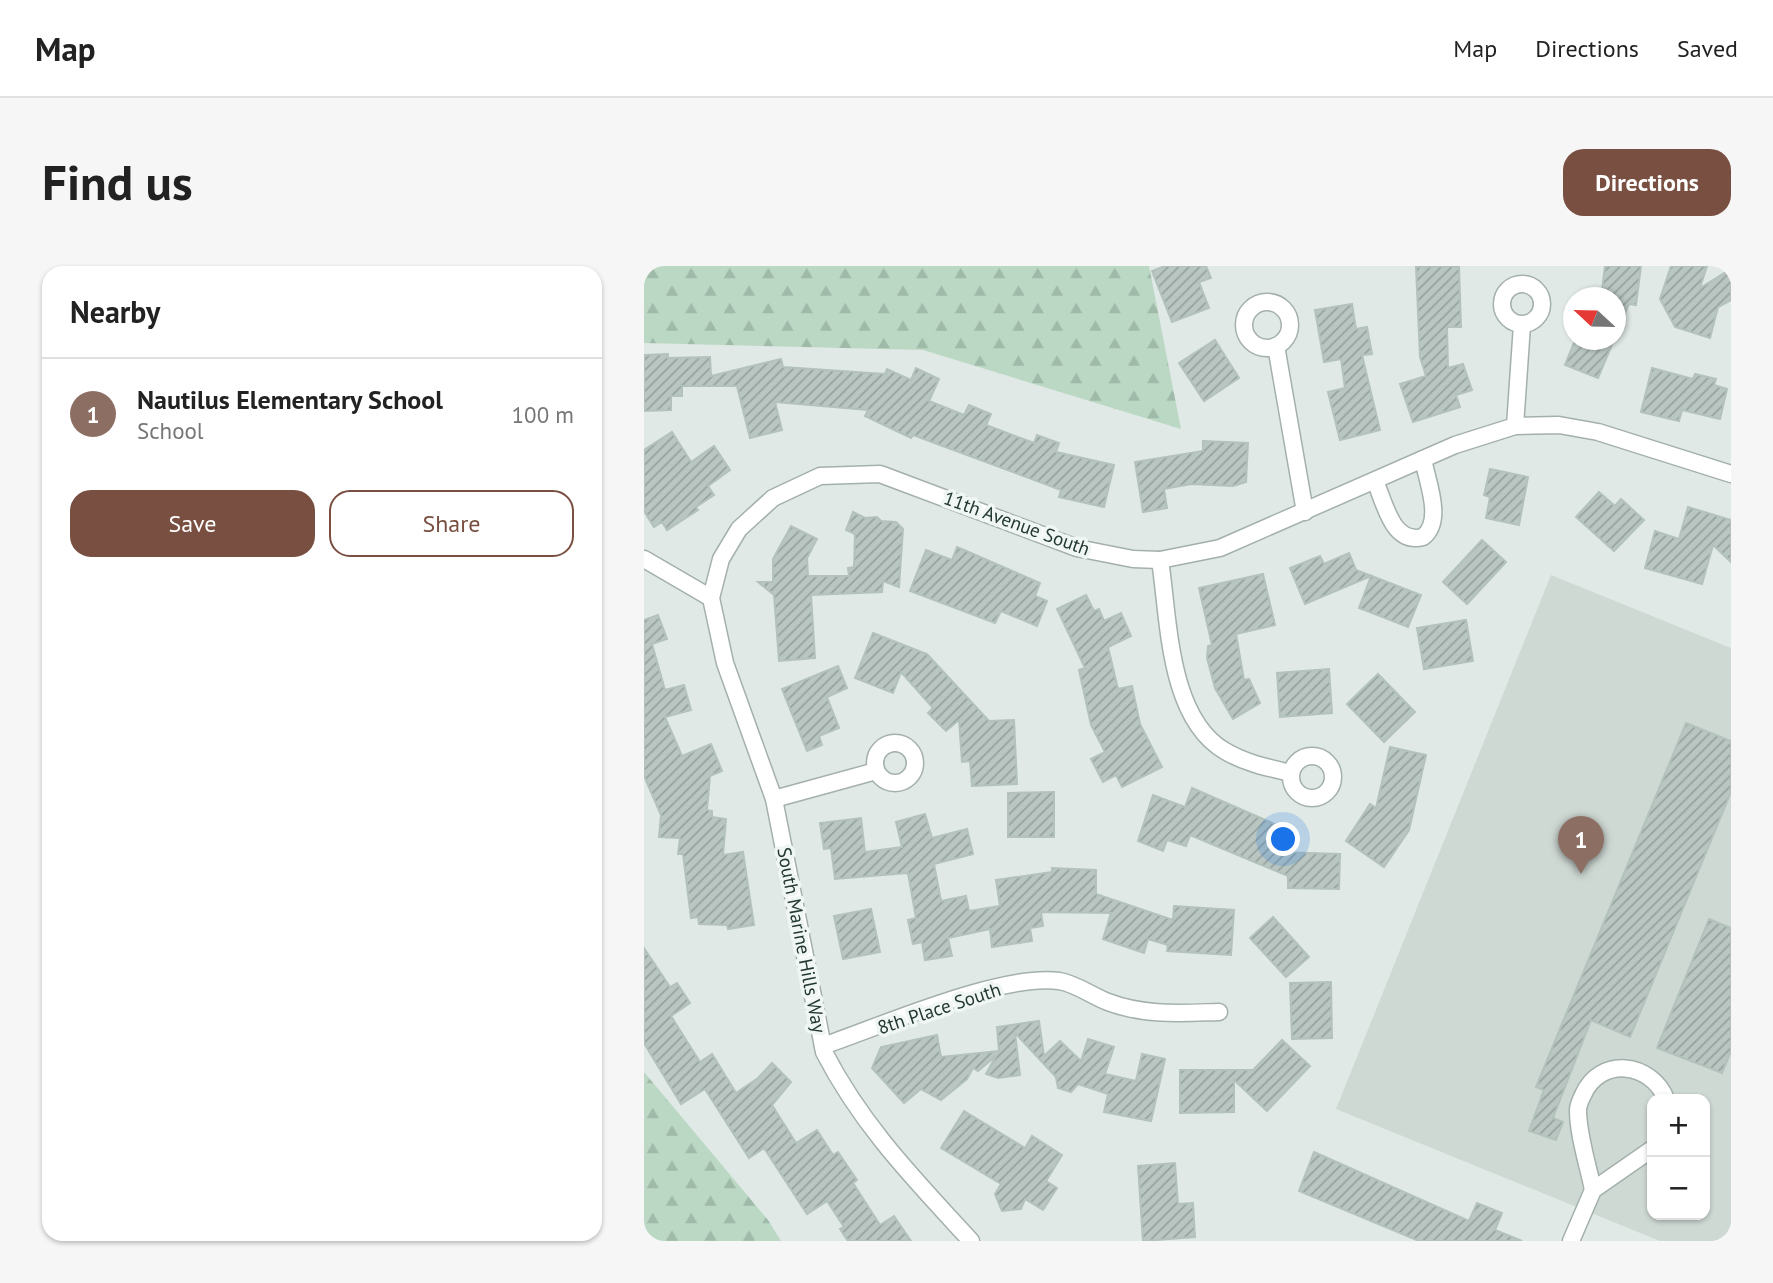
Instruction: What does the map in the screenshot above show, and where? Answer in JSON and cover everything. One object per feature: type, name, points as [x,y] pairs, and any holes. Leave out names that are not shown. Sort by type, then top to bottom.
[{"type":"street","points":[[1515,426],[1522,325]]},
{"type":"street","points":[[1276,346],[1304,512]]},
{"type":"street","name":"11th Avenue South","points":[[711,598],[721,559],[739,529],[761,506],[789,488],[820,476],[880,474],[1077,548],[1133,559],[1160,560],[1220,548],[1489,432],[1515,426],[1559,425],[1598,432],[1731,474]]},
{"type":"street","points":[[1375,481],[1395,528],[1404,536],[1415,539],[1423,537],[1433,523],[1423,460]]},
{"type":"street","points":[[644,559],[711,598]]},
{"type":"street","points":[[1160,560],[1182,698],[1199,728],[1224,751],[1257,765],[1291,773]]},
{"type":"street","name":"South Marine Hills Way","points":[[711,598],[725,663],[774,799],[823,1046],[840,1083],[880,1142],[971,1241]]},
{"type":"street","points":[[774,799],[876,771]]},
{"type":"street","name":"8th Place South","points":[[823,1046],[992,988],[1033,981],[1070,984],[1109,1002],[1149,1014],[1219,1012]]},
{"type":"street","points":[[1593,1190],[1577,1108],[1587,1085],[1605,1072],[1626,1068],[1641,1071],[1653,1079],[1663,1094]]},
{"type":"street","points":[[1571,1241],[1593,1190],[1647,1152]]},
{"type":"shaded area","points":[[1551,575],[1731,648],[1731,1241],[1660,1241],[1336,1109]]},
{"type":"green space","points":[[644,266],[1149,266],[1181,429],[923,350],[644,343]]},
{"type":"green space","points":[[644,1072],[768,1220],[781,1241],[644,1241]]},
{"type":"building","points":[[1165,266],[1206,266],[1211,278],[1199,282],[1209,308],[1172,322],[1152,271]]},
{"type":"building","points":[[1459,266],[1461,327],[1447,327],[1448,368],[1463,364],[1472,390],[1456,395],[1460,407],[1413,422],[1400,384],[1426,376],[1420,357],[1416,267]]},
{"type":"building","points":[[1605,266],[1641,266],[1636,305],[1629,304],[1626,311],[1626,287],[1602,287]]},
{"type":"building","points":[[1671,266],[1707,266],[1700,288],[1731,269],[1731,300],[1718,307],[1710,338],[1675,327],[1660,299]]},
{"type":"building","points":[[1352,304],[1356,329],[1367,327],[1372,354],[1362,355],[1380,430],[1340,440],[1328,392],[1345,388],[1341,359],[1324,362],[1315,310]]},
{"type":"building","points":[[1215,340],[1239,378],[1204,401],[1179,363]]},
{"type":"building","points":[[1571,350],[1610,350],[1598,378],[1565,365]]},
{"type":"building","points":[[668,354],[668,358],[710,357],[711,376],[781,359],[783,367],[885,374],[887,369],[911,380],[916,368],[939,379],[929,401],[964,415],[969,405],[991,414],[986,425],[1034,443],[1037,435],[1059,443],[1056,452],[1114,465],[1104,507],[1059,497],[1061,490],[913,435],[911,438],[865,416],[868,410],[775,402],[782,430],[750,438],[737,386],[682,386],[682,396],[671,396],[671,410],[644,411],[644,355]]},
{"type":"building","points":[[1652,368],[1693,379],[1695,374],[1716,379],[1714,385],[1727,389],[1720,419],[1682,410],[1679,421],[1641,412]]},
{"type":"building","points":[[672,432],[691,462],[714,446],[730,470],[708,486],[714,495],[696,507],[698,510],[667,530],[662,522],[654,527],[644,511],[644,450]]},
{"type":"building","points":[[1203,441],[1248,443],[1246,482],[1233,486],[1191,484],[1164,489],[1167,508],[1143,512],[1135,462],[1203,451]]},
{"type":"building","points":[[1490,469],[1528,477],[1519,525],[1486,518],[1490,497],[1484,495]]},
{"type":"building","points":[[1599,492],[1615,506],[1621,499],[1644,520],[1614,551],[1576,517]]},
{"type":"building","points":[[1688,507],[1731,520],[1731,562],[1713,545],[1702,584],[1645,568],[1655,531],[1679,539]]},
{"type":"building","points":[[853,512],[865,518],[877,517],[881,521],[896,522],[903,529],[899,587],[883,581],[882,592],[811,595],[815,658],[779,661],[774,595],[758,582],[773,582],[773,559],[791,526],[817,539],[807,558],[808,576],[849,576],[848,568],[854,567],[855,534],[846,530]]},
{"type":"building","points":[[1482,540],[1506,562],[1467,604],[1443,582]]},
{"type":"building","points":[[957,547],[1040,583],[1035,596],[1047,601],[1037,626],[1001,611],[995,623],[910,591],[926,550],[952,560]]},
{"type":"building","points":[[1349,553],[1356,570],[1421,595],[1408,627],[1359,608],[1371,576],[1305,604],[1290,568],[1320,556],[1324,564]]},
{"type":"building","points":[[1263,574],[1275,625],[1236,634],[1244,680],[1249,679],[1260,703],[1233,719],[1215,688],[1207,658],[1208,646],[1212,645],[1199,588]]},
{"type":"building","points":[[1086,595],[1094,611],[1099,609],[1104,621],[1121,613],[1131,636],[1108,647],[1118,689],[1132,686],[1140,724],[1162,767],[1122,787],[1116,775],[1103,782],[1091,759],[1105,752],[1091,725],[1079,670],[1085,668],[1057,609]]},
{"type":"building","points":[[658,615],[667,639],[652,644],[665,690],[684,685],[691,710],[665,717],[682,756],[711,744],[722,771],[710,776],[707,810],[712,811],[712,817],[726,819],[723,855],[743,852],[754,925],[728,929],[727,925],[699,924],[698,917],[691,918],[683,854],[678,854],[680,838],[659,837],[661,815],[644,776],[644,620]]},
{"type":"building","points":[[1466,620],[1473,661],[1424,669],[1417,628]]},
{"type":"building","points":[[873,633],[927,654],[989,721],[1014,720],[1017,784],[972,786],[970,761],[962,762],[959,720],[946,731],[928,713],[933,708],[901,672],[893,693],[855,678]]},
{"type":"building","points":[[838,666],[847,688],[827,697],[839,728],[819,736],[822,745],[807,751],[782,689]]},
{"type":"building","points":[[1329,669],[1332,713],[1280,717],[1277,673]]},
{"type":"building","points":[[1378,674],[1415,712],[1384,742],[1347,704]]},
{"type":"building","points":[[1686,723],[1731,741],[1731,792],[1630,1037],[1591,1020],[1553,1118],[1563,1122],[1556,1140],[1529,1131],[1544,1090],[1536,1087]]},
{"type":"building","points":[[1390,747],[1426,755],[1409,830],[1384,867],[1346,841],[1370,804],[1376,808]]},
{"type":"building","points":[[1192,788],[1286,829],[1276,852],[1340,854],[1339,889],[1288,888],[1288,876],[1190,835],[1186,846],[1167,840],[1163,851],[1138,841],[1153,795],[1185,807]]},
{"type":"building","points":[[1054,792],[1054,837],[1008,837],[1008,793]]},
{"type":"building","points":[[925,814],[932,838],[967,829],[973,854],[934,864],[941,901],[966,896],[969,911],[1000,906],[996,880],[1052,872],[1052,868],[1096,870],[1096,894],[1173,920],[1174,906],[1234,910],[1231,955],[1167,951],[1168,945],[1148,939],[1144,953],[1103,939],[1111,913],[1041,912],[1043,926],[1030,928],[1032,941],[992,947],[990,929],[948,938],[952,956],[925,960],[922,942],[913,944],[908,920],[916,918],[908,873],[835,879],[831,848],[824,849],[820,823],[861,818],[865,852],[902,847],[896,822]]},
{"type":"building","points":[[871,909],[880,952],[843,959],[834,916]]},
{"type":"building","points":[[1273,917],[1309,957],[1286,977],[1250,938]]},
{"type":"building","points":[[1709,919],[1731,928],[1731,1051],[1722,1073],[1657,1048]]},
{"type":"building","points":[[644,948],[670,987],[677,983],[690,1003],[671,1016],[700,1062],[712,1054],[736,1093],[758,1078],[772,1063],[791,1082],[772,1105],[796,1143],[817,1130],[833,1155],[838,1152],[857,1180],[853,1183],[880,1225],[894,1216],[911,1241],[848,1241],[840,1229],[844,1227],[827,1201],[807,1214],[764,1148],[749,1158],[705,1089],[681,1104],[644,1043]]},
{"type":"building","points":[[1331,982],[1332,1038],[1292,1039],[1290,983]]},
{"type":"building","points":[[1039,1021],[1044,1056],[1060,1041],[1081,1061],[1088,1039],[1114,1047],[1105,1074],[1136,1081],[1142,1054],[1165,1059],[1151,1121],[1104,1112],[1108,1094],[1078,1084],[1071,1092],[1058,1088],[1056,1077],[1015,1033],[1020,1075],[998,1078],[986,1074],[996,1056],[978,1071],[973,1068],[967,1079],[941,1100],[921,1089],[904,1103],[872,1068],[881,1047],[937,1035],[941,1057],[999,1051],[997,1027]]},
{"type":"building","points":[[1282,1040],[1310,1066],[1267,1111],[1234,1080],[1234,1112],[1180,1113],[1180,1070],[1253,1070]]},
{"type":"building","points":[[964,1111],[1025,1148],[1032,1136],[1062,1155],[1046,1181],[1057,1188],[1043,1210],[1025,1199],[1021,1209],[1002,1211],[995,1194],[1001,1184],[941,1148]]},
{"type":"building","points":[[1314,1152],[1469,1221],[1477,1203],[1502,1213],[1495,1230],[1522,1241],[1419,1241],[1299,1191]]},
{"type":"building","points":[[1175,1163],[1178,1204],[1193,1203],[1195,1237],[1143,1241],[1138,1166]]},
{"type":"place","name":"Nautilus Elementary School","points":[[1581,874]]}]
